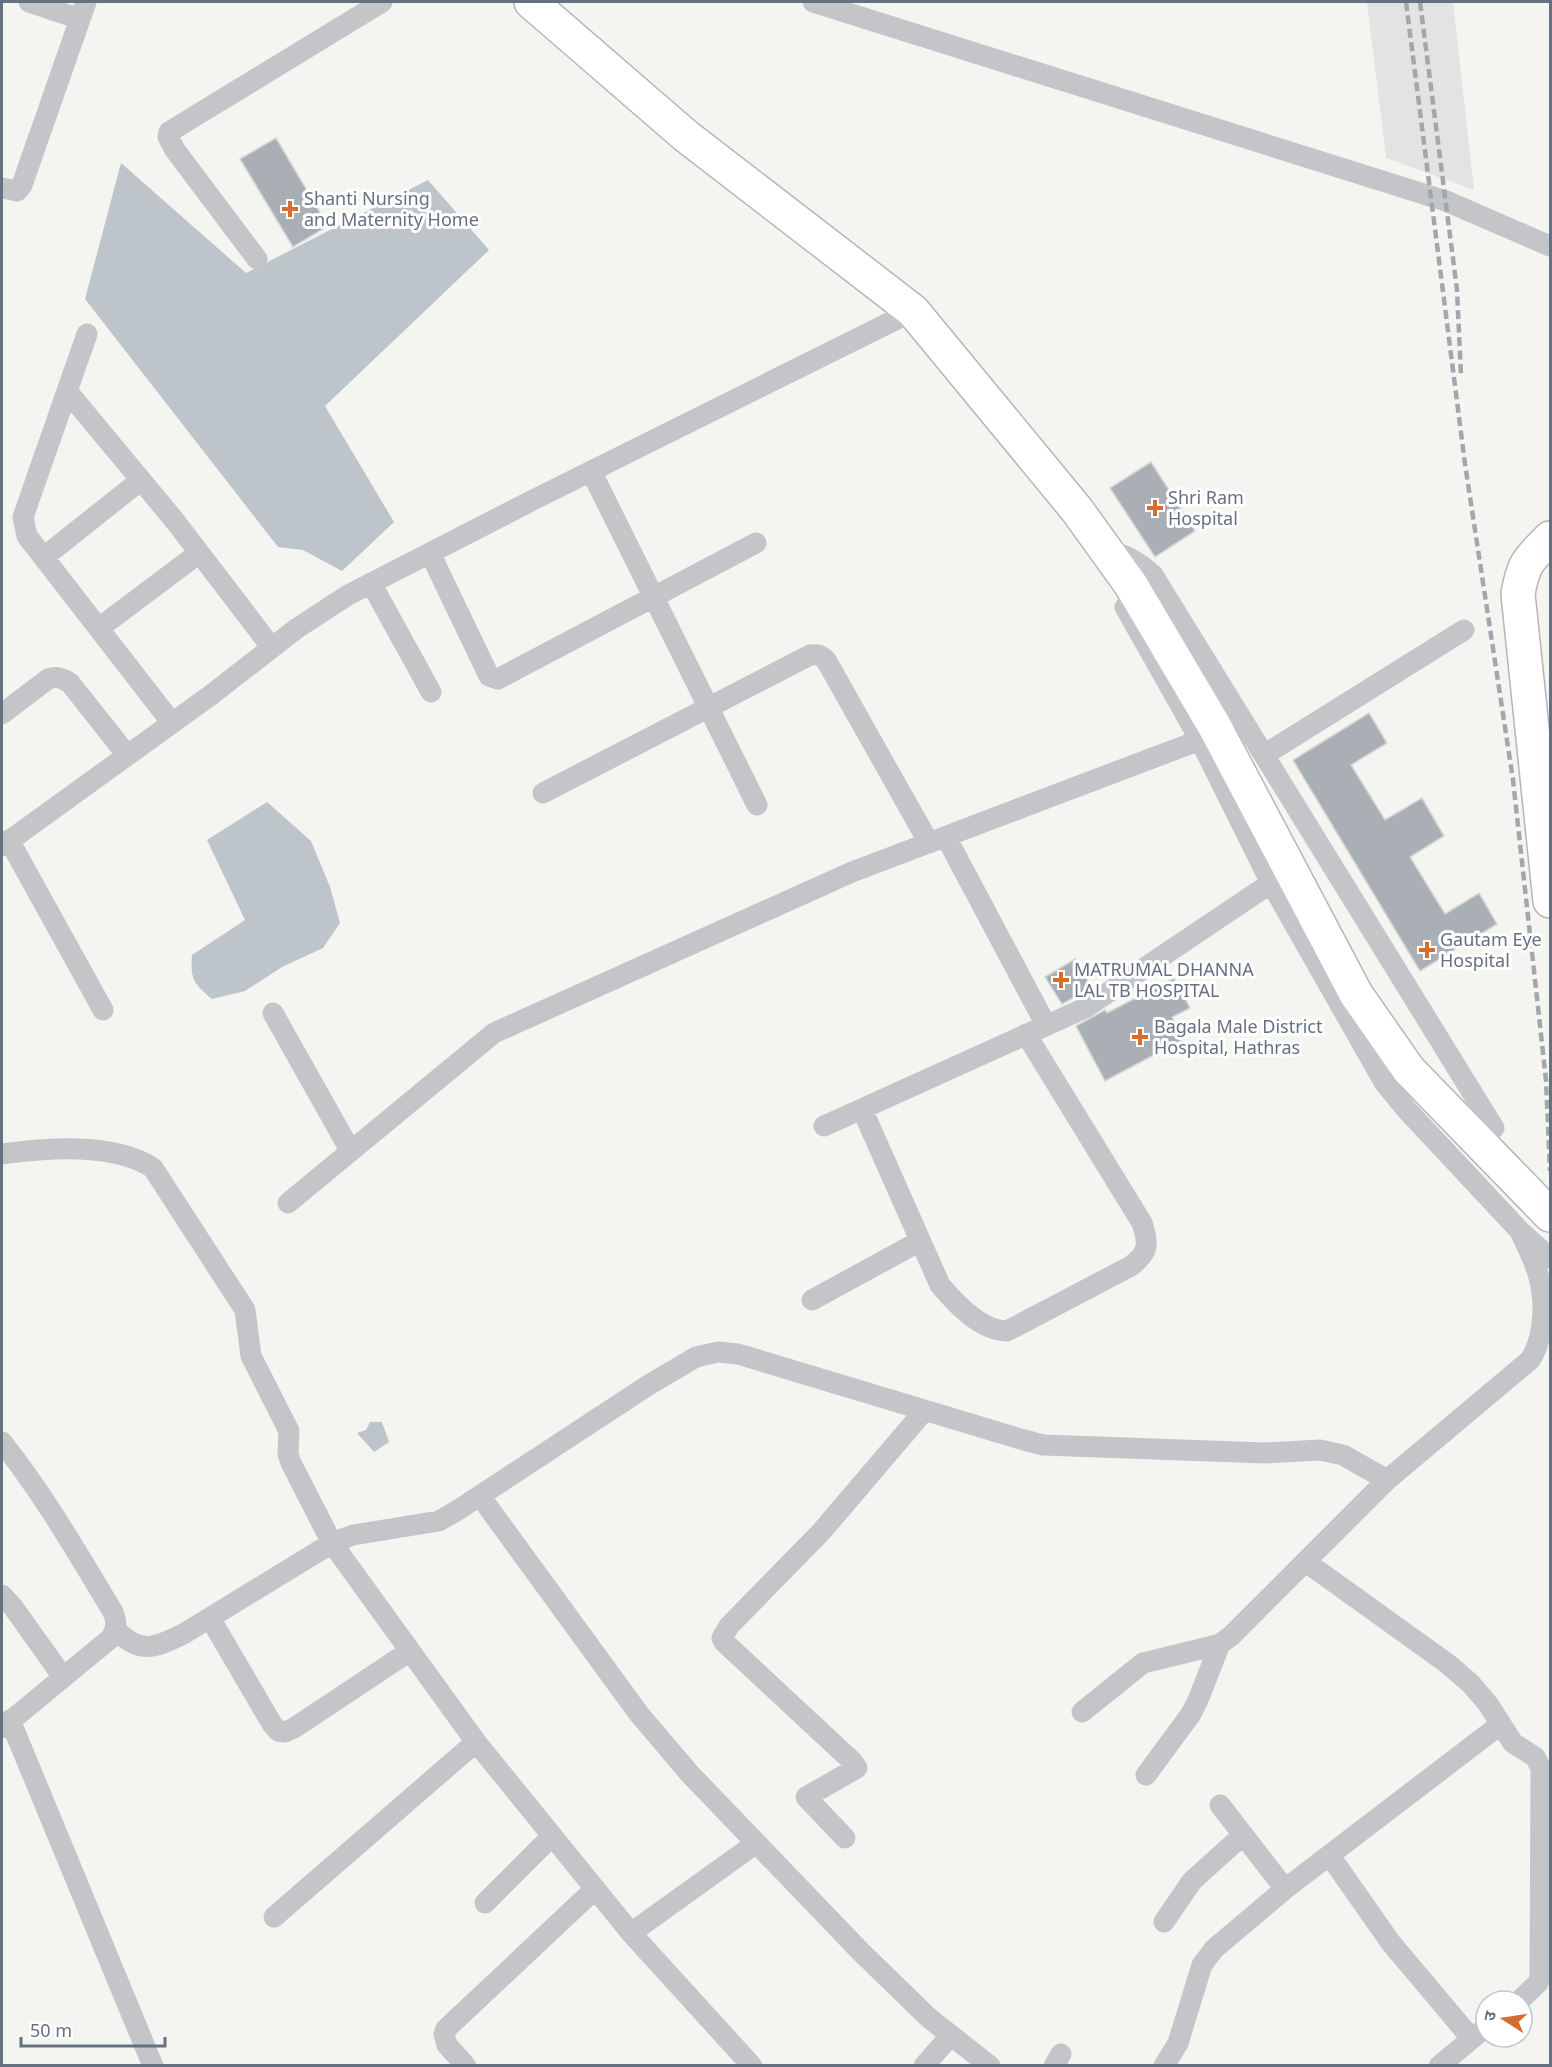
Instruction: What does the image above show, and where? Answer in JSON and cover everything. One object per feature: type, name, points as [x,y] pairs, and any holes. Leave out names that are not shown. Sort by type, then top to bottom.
[{"type":"main road","points":[[531,2],[686,136],[913,311],[1077,510],[1131,585],[1225,746],[1356,994],[1409,1070],[1551,1215]]},
{"type":"main road","points":[[1551,538],[1527,560],[1518,594],[1544,761],[1551,901]]},
{"type":"street","points":[[2,189],[17,191],[22,185],[83,10],[29,2]]},
{"type":"street","points":[[257,259],[175,150],[168,137],[169,132],[382,2]]},
{"type":"street","points":[[813,2],[1446,201],[1551,246]]},
{"type":"street","points":[[103,1010],[5,843],[172,723],[296,629],[339,601],[591,471],[913,311]]},
{"type":"street","points":[[87,334],[23,517],[24,528],[27,536],[172,723]]},
{"type":"street","points":[[67,391],[141,480],[272,648]]},
{"type":"street","points":[[591,471],[757,805]]},
{"type":"street","points":[[44,557],[141,480]]},
{"type":"street","points":[[430,553],[492,678],[505,677],[756,543]]},
{"type":"street","points":[[1494,1128],[1153,575],[1142,564],[1106,550],[1106,570],[1109,579],[1200,740],[1271,884],[1384,1082],[1406,1109],[1520,1231],[1551,1257]]},
{"type":"street","points":[[99,628],[199,553]]},
{"type":"street","points":[[371,584],[431,692]]},
{"type":"street","points":[[1264,755],[1464,630]]},
{"type":"street","points":[[543,793],[810,655],[820,655],[826,660],[937,840],[1046,1025]]},
{"type":"street","points":[[2,714],[48,679],[63,678],[70,683],[127,755]]},
{"type":"street","points":[[288,1203],[494,1033],[852,872],[1200,740]]},
{"type":"street","points":[[824,1126],[1085,1008],[1271,884]]},
{"type":"street","points":[[273,1013],[350,1150]]},
{"type":"street","points":[[862,1109],[940,1285],[988,1327],[1007,1331],[1131,1266],[1141,1258],[1146,1250],[1147,1237],[1142,1223],[1026,1034]]},
{"type":"street","points":[[2,1154],[32,1150],[124,1154],[141,1160],[153,1168],[245,1310],[251,1356],[289,1431],[288,1454],[291,1463],[332,1543],[476,1742],[631,1933],[752,2066]]},
{"type":"street","points":[[1082,1712],[1143,1663],[1220,1644],[1231,1636],[1387,1480],[1530,1360],[1539,1344],[1543,1312],[1540,1284],[1534,1263],[1520,1231]]},
{"type":"street","points":[[812,1300],[920,1241]]},
{"type":"street","points":[[116,1630],[126,1641],[144,1648],[161,1644],[210,1618],[332,1543],[352,1535],[439,1521],[647,1386],[696,1357],[708,1353],[738,1354],[1043,1444],[1265,1453],[1320,1450],[1343,1455],[1387,1480]]},
{"type":"street","points":[[845,1838],[806,1797],[856,1768],[853,1762],[724,1642],[723,1638],[729,1626],[821,1532],[925,1410]]},
{"type":"street","points":[[2,1442],[58,1520],[113,1612],[116,1621],[116,1630],[111,1638],[6,1724],[153,2066]]},
{"type":"street","points":[[480,1496],[639,1713],[690,1774],[869,1960],[929,2018],[990,2066]]},
{"type":"street","points":[[1306,1562],[1448,1664],[1471,1684],[1513,1743],[1535,1757],[1541,1768],[1540,1978],[1532,1989]]},
{"type":"street","points":[[2,1595],[63,1677]]},
{"type":"street","points":[[210,1618],[272,1725],[278,1731],[294,1728],[410,1651]]},
{"type":"street","points":[[1146,1775],[1191,1714],[1220,1644]]},
{"type":"street","points":[[1164,2066],[1179,2043],[1202,1965],[1207,1957],[1285,1889],[1501,1724]]},
{"type":"street","points":[[274,1917],[476,1742]]},
{"type":"street","points":[[1220,1805],[1285,1889]]},
{"type":"street","points":[[1164,1922],[1192,1881],[1243,1835]]},
{"type":"street","points":[[485,1903],[552,1836]]},
{"type":"street","points":[[631,1933],[755,1844]]},
{"type":"street","points":[[1330,1856],[1391,1943],[1474,2028]]},
{"type":"street","points":[[466,2066],[447,2045],[444,2034],[446,2029],[595,1889]]},
{"type":"street","points":[[1439,2066],[1474,2035]]},
{"type":"street","points":[[924,2066],[951,2036]]},
{"type":"shaded area","points":[[1367,2],[1453,2],[1474,190],[1386,158]]},
{"type":"shaded area","points":[[121,163],[246,273],[428,180],[489,250],[325,406],[394,522],[342,571],[303,550],[278,547],[85,299]]},
{"type":"shaded area","points":[[267,802],[311,841],[330,887],[340,923],[323,948],[282,967],[245,991],[212,999],[201,989],[193,976],[192,955],[245,920],[207,840]]},
{"type":"shaded area","points":[[370,1422],[382,1422],[389,1442],[374,1452],[357,1433],[366,1430]]},
{"type":"building","points":[[276,138],[328,226],[293,247],[240,159]]},
{"type":"building","points":[[1151,462],[1195,531],[1155,557],[1110,488]]},
{"type":"building","points":[[1369,713],[1387,743],[1351,765],[1385,820],[1422,798],[1444,836],[1410,857],[1445,914],[1479,893],[1497,924],[1420,971],[1293,760]]},
{"type":"building","points":[[1075,959],[1092,988],[1062,1004],[1045,977]]},
{"type":"building","points":[[1174,978],[1190,1008],[1172,1017],[1184,1039],[1105,1081],[1076,1026],[1105,1010],[1107,1013]]},
{"type":"railway","points":[[1406,2],[1465,464],[1513,780],[1546,1080],[1550,1171]]},
{"type":"railway","points":[[1420,2],[1457,290],[1461,375]]},
{"type":"place","name":"Shanti Nursing and Maternity Home","points":[[290,209]]},
{"type":"place","name":"Shri Ram Hospital","points":[[1155,508]]},
{"type":"place","name":"Gautam Eye Hospital","points":[[1427,950]]},
{"type":"place","name":"MATRUMAL DHANNA LAL TB HOSPITAL","points":[[1061,980]]},
{"type":"place","name":"Bagala Male District Hospital, Hathras","points":[[1140,1037]]}]
